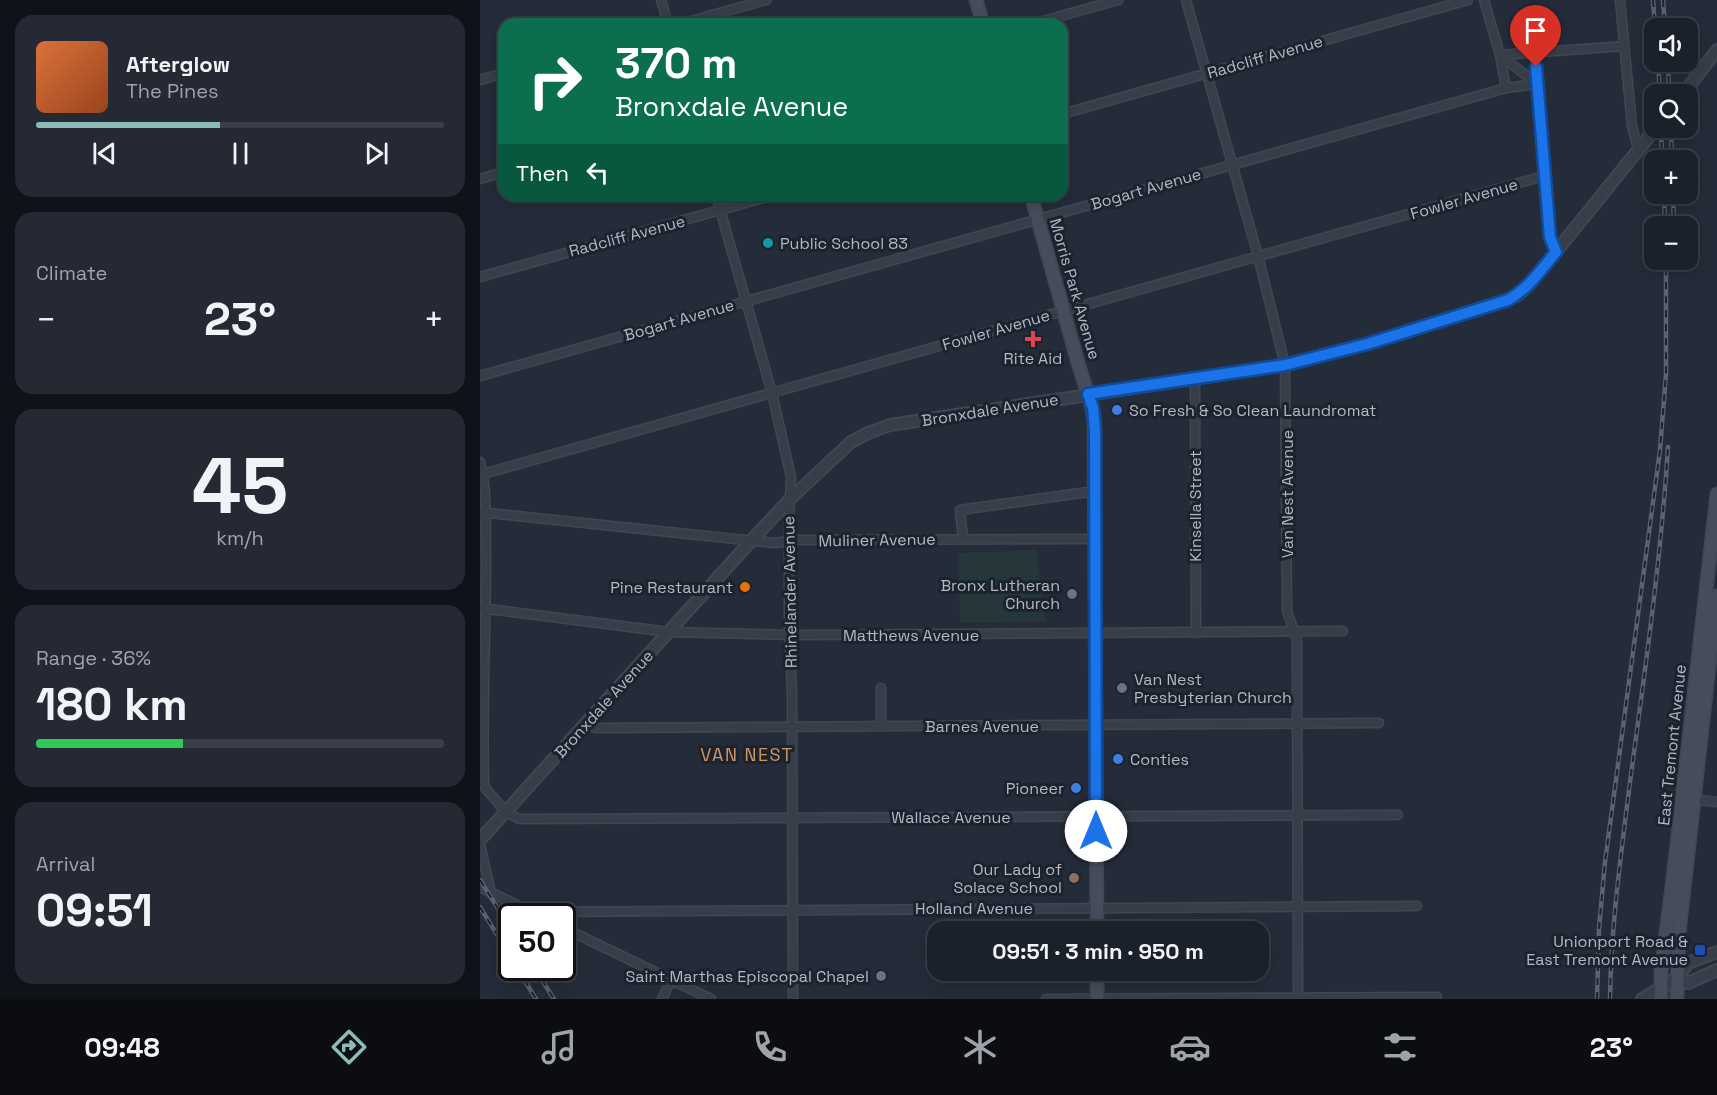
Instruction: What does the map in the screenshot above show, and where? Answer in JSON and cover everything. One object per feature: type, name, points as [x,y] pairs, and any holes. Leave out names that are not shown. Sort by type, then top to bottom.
[{"type":"main road","points":[[976,0],[981,18]]},
{"type":"main road","name":"Morris Park Avenue","points":[[1033,201],[1093,408],[1095,426],[1097,921]]},
{"type":"main road","name":"East Tremont Avenue","points":[[1661,993],[1661,972],[1688,798],[1713,593],[1717,494]]},
{"type":"main road","name":"East Tremont Avenue","points":[[1677,999],[1688,798]]},
{"type":"main road","points":[[1097,981],[1097,999]]},
{"type":"street","points":[[661,0],[666,18]]},
{"type":"street","points":[[702,18],[766,0]]},
{"type":"street","points":[[1054,18],[1118,0]]},
{"type":"street","name":"Van Nest Avenue","points":[[1186,0],[1258,256],[1285,365],[1287,608],[1296,640],[1298,998]]},
{"type":"street","name":"Radcliff Avenue","points":[[1068,112],[1468,0]]},
{"type":"street","points":[[1484,0],[1500,56],[1506,88]]},
{"type":"street","points":[[1620,0],[1632,126],[1638,149]]},
{"type":"street","points":[[1500,56],[1624,46]]},
{"type":"street","points":[[1691,84],[1717,50]]},
{"type":"street","points":[[1535,52],[1550,237],[1556,252]]},
{"type":"street","points":[[1500,56],[1537,84]]},
{"type":"street","points":[[480,80],[498,76]]},
{"type":"street","name":"Bogart Avenue","points":[[480,376],[1506,88],[1537,84]]},
{"type":"street","name":"Bronxdale Avenue","points":[[480,842],[751,541],[790,499],[851,442],[890,425],[1285,365],[1367,344],[1508,300],[1524,290],[1647,138]]},
{"type":"street","points":[[480,179],[498,174]]},
{"type":"street","name":"Fowler Avenue","points":[[483,474],[1544,177]]},
{"type":"street","name":"Rhinelander Avenue","points":[[718,201],[790,468],[789,635],[792,681],[793,999]]},
{"type":"street","name":"Radcliff Avenue","points":[[480,277],[752,201]]},
{"type":"street","name":"Kinsella Street","points":[[1195,378],[1196,633]]},
{"type":"street","points":[[480,462],[483,474],[484,784],[506,812]]},
{"type":"street","points":[[963,539],[960,510],[1095,491]]},
{"type":"street","name":"Muliner Avenue","points":[[483,512],[774,543],[1095,539]]},
{"type":"street","name":"Matthews Avenue","points":[[483,609],[669,632],[789,635],[1343,631]]},
{"type":"street","points":[[880,726],[881,688]]},
{"type":"street","name":"Barnes Avenue","points":[[588,721],[595,728],[1379,723]]},
{"type":"street","points":[[1688,798],[1717,802]]},
{"type":"street","name":"Wallace Avenue","points":[[506,812],[519,819],[1398,815]]},
{"type":"street","points":[[480,842],[491,893]]},
{"type":"street","points":[[480,887],[513,903]]},
{"type":"street","name":"Holland Avenue","points":[[576,911],[1417,906]]},
{"type":"street","points":[[576,934],[711,999]]},
{"type":"street","points":[[1644,998],[1661,993],[1677,978],[1688,963],[1717,952]]},
{"type":"street","points":[[1677,978],[1688,983],[1717,970]]},
{"type":"street","points":[[662,999],[671,980]]},
{"type":"street","points":[[1046,999],[1437,997]]},
{"type":"shaded area","points":[[1036,550],[1046,622],[960,623],[958,553]]},
{"type":"railway","points":[[1653,0],[1654,18]]},
{"type":"railway","points":[[1663,0],[1664,18]]},
{"type":"railway","points":[[1659,72],[1659,84]]},
{"type":"railway","points":[[1668,72],[1669,84]]},
{"type":"railway","points":[[1661,138],[1662,150]]},
{"type":"railway","points":[[1671,138],[1672,150]]},
{"type":"railway","points":[[1664,204],[1665,216]]},
{"type":"railway","points":[[1673,204],[1674,216]]},
{"type":"railway","points":[[1597,999],[1599,929],[1605,862],[1660,450],[1666,374],[1666,270]]},
{"type":"railway","points":[[1610,999],[1617,890],[1657,573],[1668,447]]},
{"type":"railway","points":[[480,880],[498,909]]},
{"type":"railway","points":[[480,907],[498,936]]},
{"type":"railway","points":[[525,981],[536,999]]},
{"type":"railway","points":[[542,981],[554,999]]},
{"type":"place","name":"Public School 83","points":[[768,243]]},
{"type":"place","name":"Rite Aid","points":[[1033,339]]},
{"type":"place","name":"So Fresh & So Clean Laundromat","points":[[1117,410]]},
{"type":"place","name":"Pine Restaurant","points":[[745,587]]},
{"type":"place","name":"Bronx Lutheran Church","points":[[1072,594]]},
{"type":"place","name":"Van Nest Presbyterian Church","points":[[1122,688]]},
{"type":"place","name":"Conties","points":[[1118,759]]},
{"type":"place","name":"Pioneer","points":[[1076,788]]},
{"type":"place","name":"Our Lady of Solace School","points":[[1074,878]]},
{"type":"place","name":"Unionport Road & East Tremont Avenue","points":[[1700,950]]},
{"type":"place","name":"Saint Marthas Episcopal Chapel","points":[[881,976]]},
{"type":"district","name":"VAN NEST","points":[[747,754]]},
{"type":"route","points":[[1096,831],[1095,431],[1093,408],[1088,394],[1285,365],[1367,344],[1508,300],[1519,294],[1556,252],[1550,237],[1536,67]]}]
